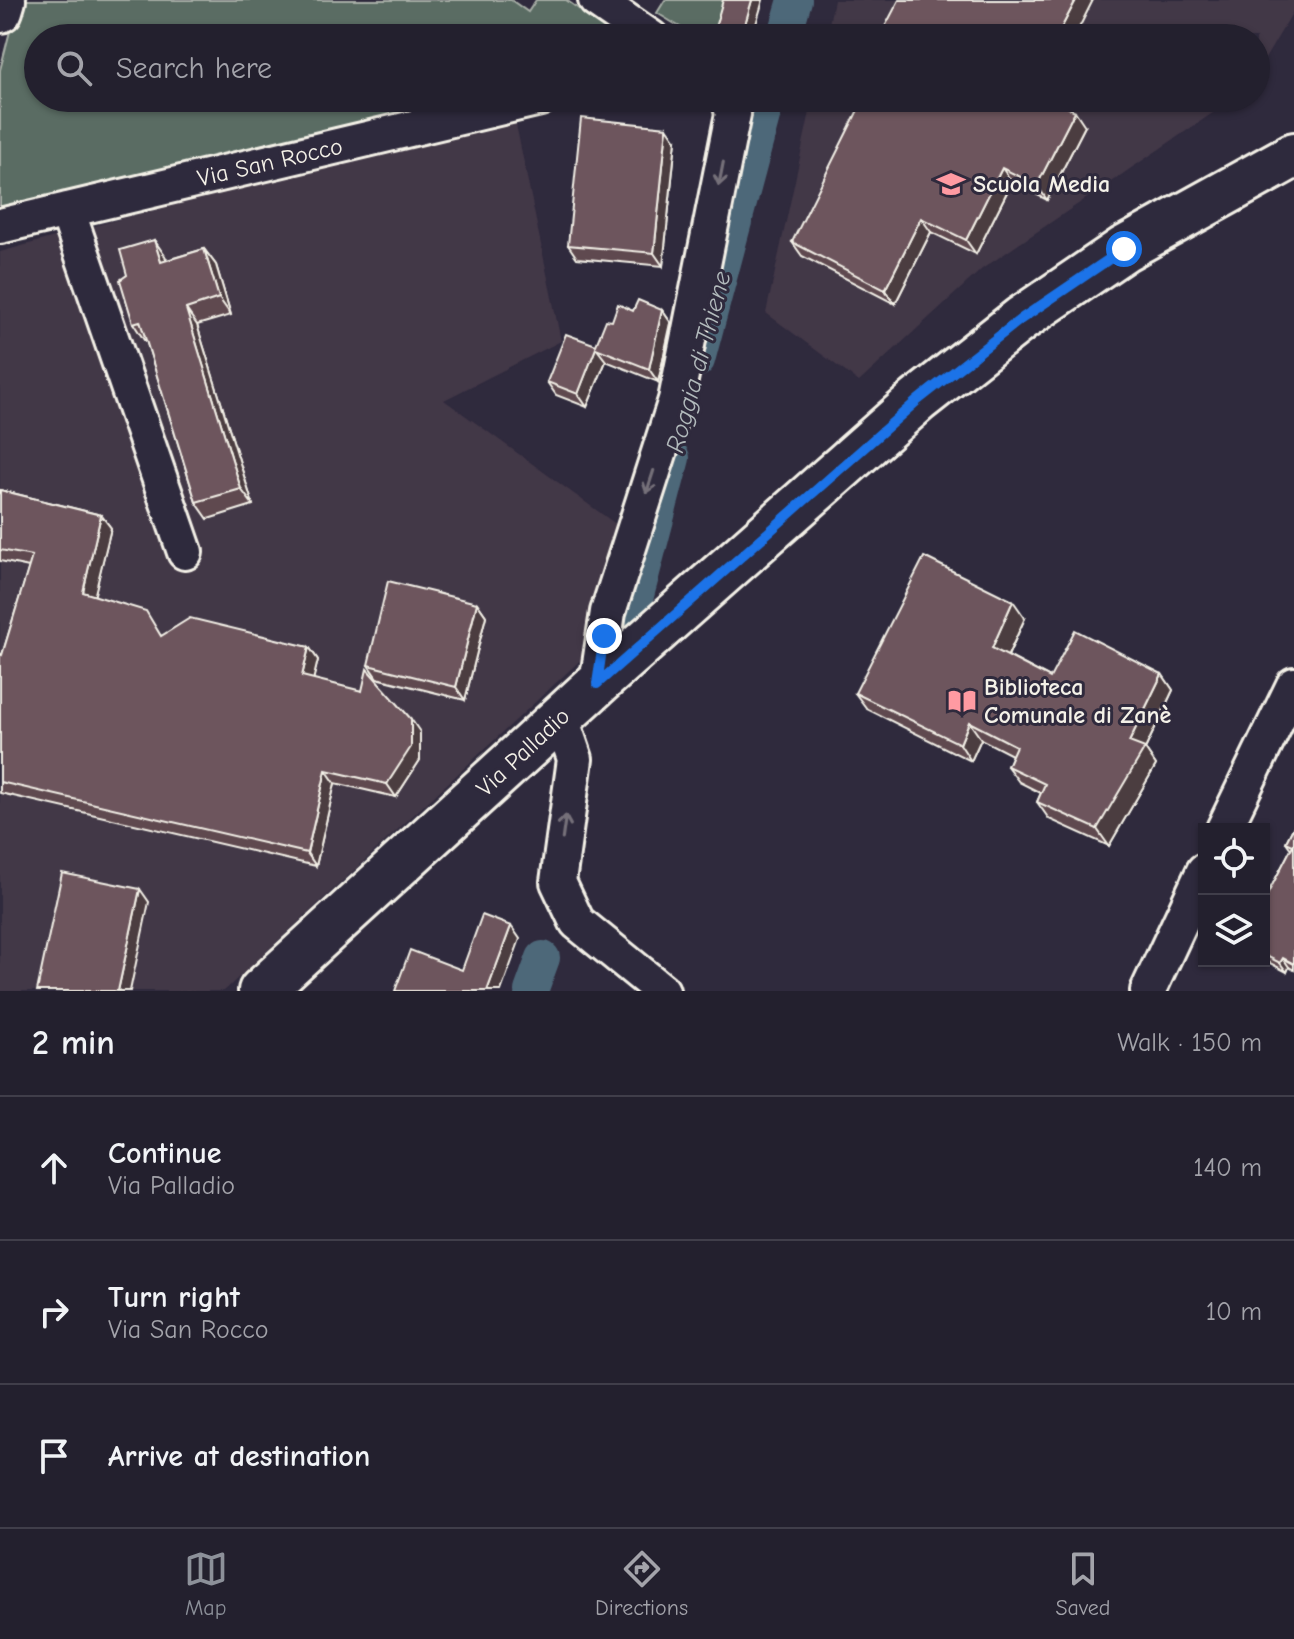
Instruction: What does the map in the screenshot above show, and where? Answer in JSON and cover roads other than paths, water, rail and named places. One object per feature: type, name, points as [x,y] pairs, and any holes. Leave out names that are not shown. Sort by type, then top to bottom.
[{"type":"main road","points":[[0,10],[3,0]]},
{"type":"main road","name":"Via Palladio","points":[[261,991],[597,684],[918,400],[1021,319],[1124,249],[1294,155]]},
{"type":"street","points":[[596,0],[631,24]]},
{"type":"street","name":"Via San Rocco","points":[[0,226],[481,112]]},
{"type":"street","points":[[597,684],[608,612],[676,400],[732,112]]},
{"type":"street","points":[[67,210],[185,552]]},
{"type":"street","points":[[1227,823],[1294,685]]},
{"type":"street","points":[[561,718],[575,759],[558,872],[566,903],[577,922],[662,991]]},
{"type":"street","points":[[1148,991],[1198,884]]},
{"type":"waterway","name":"Roggia di Thiene","points":[[788,24],[795,0]]},
{"type":"waterway","name":"Roggia di Thiene","points":[[698,360],[764,112]]},
{"type":"waterway","name":"Roggia di Thiene","points":[[629,626],[673,458]]},
{"type":"waterway","name":"Roggia di Thiene","points":[[531,991],[543,958]]},
{"type":"place","name":"Scuola Media","points":[[951,184]]},
{"type":"place","name":"Biblioteca Comunale di Zanè","points":[[962,701]]}]
